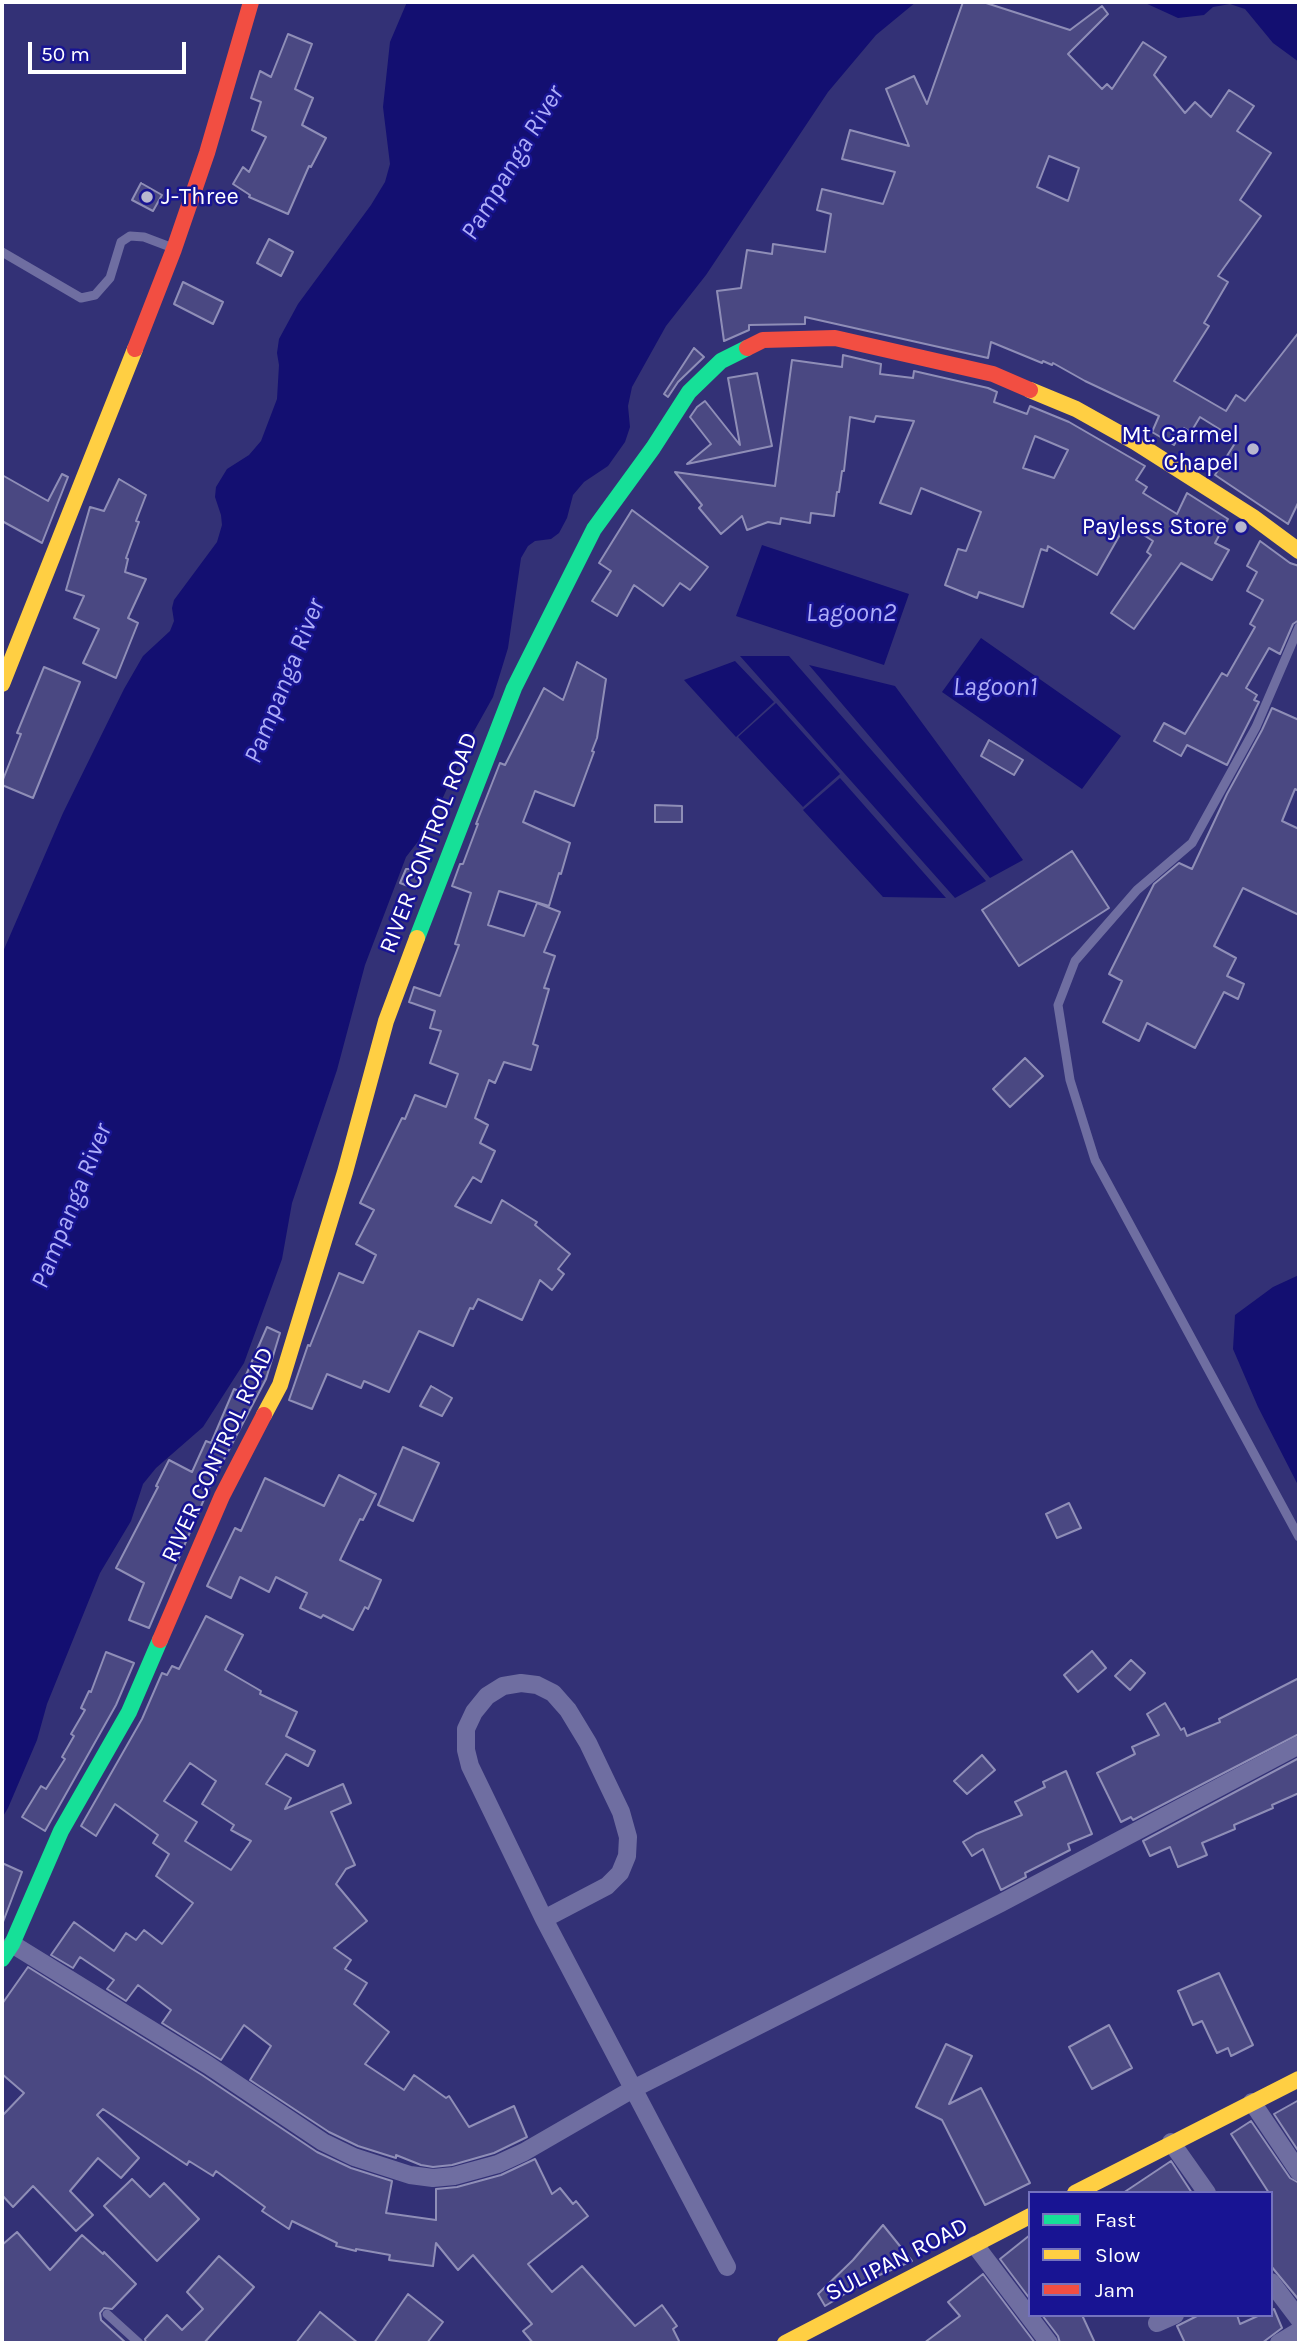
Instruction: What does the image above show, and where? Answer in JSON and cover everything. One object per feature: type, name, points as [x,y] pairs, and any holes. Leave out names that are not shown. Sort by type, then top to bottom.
[{"type":"street","points":[[2,684],[174,249],[207,153],[251,2]]},
{"type":"street","name":"RIVER CONTROL ROAD","points":[[2,1959],[12,1944],[61,1831],[129,1712],[222,1496],[280,1385],[345,1172],[386,1021],[513,688],[594,529],[653,448],[689,391],[721,361],[763,341],[835,338],[993,374],[1076,409],[1135,442],[1253,517],[1299,551]]},
{"type":"street","points":[[544,1919],[607,1886],[620,1873],[627,1856],[628,1837],[621,1812],[588,1742],[568,1710],[553,1693],[537,1685],[521,1683],[503,1686],[487,1696],[474,1712],[466,1729],[466,1750],[479,1787],[544,1919],[727,2267]]},
{"type":"street","points":[[12,1944],[208,2066],[323,2142],[354,2157],[410,2175],[433,2178],[454,2176],[498,2164],[633,2089],[1001,1903],[1299,1745]]},
{"type":"street","points":[[1078,2191],[1299,2080]]},
{"type":"street","points":[[1252,2102],[1299,2172]]},
{"type":"street","points":[[1171,2142],[1206,2191]]},
{"type":"street","name":"SULIPAN ROAD","points":[[785,2343],[1028,2217]]},
{"type":"street","points":[[975,2245],[1028,2315]]},
{"type":"street","points":[[1273,2285],[1299,2319]]},
{"type":"street","points":[[1029,2317],[1049,2343]]},
{"type":"street","points":[[1157,2323],[1170,2317]]},
{"type":"street","points":[[1279,2343],[1299,2331]]},
{"type":"lane","points":[[2,251],[81,298],[95,295],[110,278],[121,242],[131,236],[144,237],[174,249]]},
{"type":"lane","points":[[1299,627],[1256,727],[1192,843],[1137,890],[1075,961],[1058,1005],[1070,1080],[1095,1160],[1299,1537]]},
{"type":"lane","points":[[107,2314],[139,2343]]},
{"type":"water","name":"Pampanga River","points":[[407,2],[916,2],[876,35],[828,92],[706,275],[666,326],[632,387],[628,406],[630,427],[625,442],[608,466],[584,482],[573,495],[567,518],[559,533],[551,539],[535,541],[528,546],[521,558],[508,648],[493,697],[469,740],[430,826],[406,857],[365,965],[337,1070],[292,1203],[282,1259],[244,1363],[203,1427],[156,1468],[143,1484],[131,1521],[100,1573],[47,1704],[37,1740],[2,1818],[2,954],[63,813],[124,689],[143,656],[170,631],[174,621],[174,600],[217,542],[222,525],[215,497],[216,487],[227,469],[249,455],[261,441],[277,399],[279,339],[298,304],[385,182],[390,164],[383,107],[390,42]]},
{"type":"water","points":[[1143,2],[1299,2],[1299,62],[1273,43],[1245,9],[1230,4],[1213,7],[1204,15],[1178,18]]},
{"type":"water","name":"Lagoon2","points":[[762,545],[909,594],[884,665],[736,616]]},
{"type":"water","name":"Lagoon1","points":[[981,638],[1121,736],[1082,789],[942,692]]},
{"type":"water","points":[[740,656],[789,656],[986,881],[955,898]]},
{"type":"water","points":[[735,661],[774,702],[736,737],[684,680]]},
{"type":"water","points":[[809,665],[895,686],[1023,860],[990,878]]},
{"type":"water","points":[[776,703],[840,774],[803,807],[738,737]]},
{"type":"water","points":[[840,778],[946,898],[883,897],[803,810]]},
{"type":"water","points":[[1299,1275],[1299,1487],[1258,1407],[1233,1349],[1235,1315],[1273,1287]]},
{"type":"building","points":[[963,2],[983,2],[1070,30],[1102,6],[1108,14],[1068,54],[1102,89],[1107,84],[1112,89],[1143,42],[1166,57],[1154,75],[1185,113],[1195,102],[1211,117],[1229,90],[1254,106],[1237,131],[1271,153],[1240,200],[1261,216],[1218,276],[1228,282],[1204,323],[1209,326],[1174,381],[1226,411],[1236,395],[1245,401],[1299,332],[1299,501],[1288,524],[1215,475],[1237,440],[1200,417],[1191,432],[1184,428],[1174,445],[1152,432],[1159,416],[1053,363],[1042,363],[991,342],[988,358],[805,317],[805,324],[749,325],[749,330],[724,341],[717,291],[741,288],[747,250],[772,254],[773,244],[825,252],[831,214],[817,210],[822,189],[883,204],[895,172],[842,159],[850,130],[909,146],[886,89],[914,76],[927,104]],"holes":[[[1049,156],[1079,168],[1068,201],[1037,187]]]},
{"type":"building","points":[[288,34],[312,44],[295,89],[313,98],[302,125],[326,138],[311,167],[309,166],[288,214],[249,197],[250,195],[233,184],[243,167],[249,172],[266,137],[252,130],[261,102],[251,98],[260,71],[271,77]]},
{"type":"building","name":"J-Three","points":[[141,183],[162,195],[153,211],[132,200]]},
{"type":"building","points":[[269,239],[293,252],[281,276],[257,263]]},
{"type":"building","points":[[183,282],[223,302],[213,324],[174,304]]},
{"type":"building","points":[[694,348],[704,357],[678,382],[668,397],[664,394]]},
{"type":"building","points":[[843,355],[881,364],[880,374],[913,378],[914,371],[988,388],[997,392],[994,402],[1027,414],[1030,406],[1069,422],[1145,466],[1136,480],[1147,487],[1143,493],[1177,514],[1187,493],[1228,519],[1215,543],[1229,550],[1212,580],[1181,563],[1134,629],[1111,613],[1151,555],[1147,552],[1153,541],[1126,524],[1097,575],[1048,546],[1047,551],[1041,549],[1023,607],[979,592],[977,598],[945,585],[958,549],[966,551],[981,512],[921,488],[911,514],[880,503],[914,421],[876,416],[874,422],[850,417],[844,471],[837,492],[834,516],[811,513],[810,523],[781,518],[780,524],[768,522],[747,530],[742,516],[721,534],[699,508],[702,505],[675,472],[775,486],[792,360],[842,367]],"holes":[[[1035,436],[1068,450],[1054,478],[1023,468]]]},
{"type":"building","points":[[757,373],[772,446],[687,464],[711,444],[690,417],[705,401],[740,445],[728,378]]},
{"type":"building","points":[[62,474],[68,477],[42,543],[2,521],[2,475],[48,501]]},
{"type":"building","points":[[119,479],[146,495],[136,521],[139,522],[126,558],[125,572],[146,579],[128,618],[138,623],[116,678],[83,663],[99,629],[74,618],[84,596],[66,590],[90,507],[104,511]]},
{"type":"building","points":[[632,510],[708,567],[690,590],[680,583],[663,606],[634,585],[617,616],[592,601],[611,571],[599,563]]},
{"type":"building","points":[[1260,541],[1290,563],[1299,566],[1299,620],[1293,624],[1280,654],[1269,648],[1246,688],[1257,695],[1254,700],[1259,702],[1227,765],[1187,745],[1181,756],[1154,741],[1164,723],[1185,734],[1222,673],[1227,676],[1255,627],[1250,624],[1263,600],[1247,591],[1257,572],[1247,566]]},
{"type":"building","points":[[577,662],[606,679],[597,738],[592,751],[594,752],[574,806],[535,791],[523,822],[570,843],[561,874],[559,873],[549,906],[499,891],[488,925],[524,936],[537,903],[560,912],[544,952],[555,956],[544,988],[549,989],[533,1044],[538,1046],[531,1070],[504,1062],[495,1083],[489,1080],[475,1118],[488,1125],[480,1143],[495,1151],[481,1182],[473,1177],[455,1206],[491,1223],[502,1200],[537,1222],[535,1225],[570,1254],[558,1269],[564,1274],[552,1290],[540,1280],[522,1320],[478,1299],[473,1309],[470,1308],[453,1346],[419,1331],[389,1392],[364,1381],[361,1388],[327,1374],[312,1409],[289,1400],[308,1345],[310,1346],[339,1273],[363,1283],[376,1255],[356,1244],[374,1210],[360,1203],[415,1095],[446,1107],[458,1074],[430,1063],[441,1031],[430,1028],[435,1011],[409,1002],[414,987],[440,996],[459,945],[455,944],[471,893],[452,886],[460,864],[463,864],[500,763],[505,765],[544,688],[563,700]]},
{"type":"building","points":[[44,667],[80,682],[33,798],[2,785],[2,782],[21,734],[17,733]]},
{"type":"building","points":[[1272,708],[1299,720],[1299,791],[1295,789],[1282,821],[1299,829],[1299,915],[1243,888],[1214,946],[1236,958],[1227,976],[1244,984],[1238,999],[1224,992],[1195,1048],[1147,1023],[1139,1041],[1103,1022],[1122,981],[1109,974],[1154,884],[1179,863],[1192,869]]},
{"type":"building","points":[[989,740],[1023,760],[1014,775],[981,756]]},
{"type":"building","points":[[655,805],[682,806],[682,822],[655,822]]},
{"type":"building","points":[[1072,851],[1109,908],[1019,966],[982,910]]},
{"type":"building","points":[[406,869],[422,873],[416,889],[400,883]]},
{"type":"building","points":[[1025,1058],[1043,1076],[1010,1107],[993,1089]]},
{"type":"building","points":[[267,1327],[280,1333],[266,1379],[208,1490],[149,1628],[129,1620],[144,1583],[116,1568],[169,1460],[192,1472],[206,1441],[211,1443],[234,1389],[239,1391]]},
{"type":"building","points":[[431,1386],[452,1398],[442,1416],[420,1406]]},
{"type":"building","points":[[403,1447],[439,1463],[413,1521],[378,1505]]},
{"type":"building","points":[[339,1475],[376,1494],[340,1560],[381,1580],[368,1609],[365,1607],[353,1630],[323,1615],[321,1618],[300,1608],[307,1593],[276,1577],[269,1592],[240,1577],[231,1598],[207,1586],[235,1528],[241,1531],[265,1478],[324,1506]]},
{"type":"building","points":[[1069,1503],[1081,1528],[1057,1538],[1046,1514]]},
{"type":"building","points":[[206,1616],[243,1635],[225,1670],[261,1691],[260,1694],[297,1712],[286,1736],[315,1751],[308,1766],[286,1754],[266,1784],[291,1798],[285,1809],[343,1784],[351,1803],[331,1812],[355,1865],[346,1869],[336,1884],[367,1921],[334,1948],[351,1960],[345,1969],[367,1983],[354,2004],[389,2032],[365,2064],[404,2090],[414,2075],[446,2098],[449,2096],[469,2127],[514,2106],[527,2137],[494,2153],[452,2165],[433,2167],[358,2146],[329,2132],[250,2080],[271,2046],[244,2025],[221,2060],[162,2023],[171,2010],[138,1985],[126,2001],[107,1989],[114,1980],[80,1957],[73,1968],[51,1955],[74,1922],[114,1951],[126,1933],[136,1940],[144,1930],[162,1944],[193,1903],[156,1876],[169,1854],[153,1843],[158,1835],[115,1804],[96,1836],[81,1826],[142,1719],[162,1673],[167,1675],[172,1666],[179,1669]],"holes":[[[190,1763],[216,1781],[202,1804],[234,1825],[231,1830],[251,1841],[231,1870],[185,1841],[197,1822],[164,1801]]]},
{"type":"building","points":[[1092,1651],[1106,1668],[1078,1692],[1064,1675]]},
{"type":"building","points":[[106,1652],[134,1663],[116,1705],[45,1831],[22,1817],[41,1786],[46,1789],[65,1759],[62,1757],[85,1710],[81,1708],[89,1691],[91,1692]]},
{"type":"building","points":[[1131,1660],[1145,1673],[1130,1690],[1115,1676]]},
{"type":"building","points":[[1299,1678],[1299,1734],[1133,1820],[1131,1817],[1121,1822],[1097,1773],[1135,1754],[1132,1747],[1159,1735],[1147,1714],[1165,1703],[1187,1736],[1220,1722],[1219,1719]]},
{"type":"building","points":[[982,1755],[995,1770],[967,1794],[954,1781]]},
{"type":"building","points":[[1299,1758],[1299,1793],[1234,1825],[1235,1829],[1202,1843],[1207,1855],[1178,1867],[1170,1847],[1150,1856],[1143,1841]]},
{"type":"building","points":[[1066,1771],[1092,1834],[1068,1844],[1070,1850],[1025,1873],[1026,1877],[1001,1890],[983,1849],[972,1856],[963,1842],[1022,1815],[1015,1802],[1045,1787],[1043,1782]]},
{"type":"building","points":[[2,1863],[22,1872],[3,1922],[2,1921]]},
{"type":"building","points":[[28,1967],[202,2075],[317,2152],[351,2168],[392,2181],[386,2213],[436,2220],[436,2189],[457,2187],[501,2175],[535,2159],[552,2194],[560,2188],[573,2204],[576,2201],[588,2216],[528,2264],[552,2292],[582,2266],[635,2326],[662,2305],[677,2326],[673,2329],[680,2343],[533,2343],[523,2331],[532,2324],[473,2255],[458,2270],[436,2243],[433,2266],[389,2260],[390,2255],[336,2246],[337,2243],[292,2221],[289,2229],[262,2211],[265,2207],[216,2171],[213,2176],[189,2161],[187,2165],[103,2109],[97,2115],[139,2158],[121,2178],[98,2158],[70,2191],[93,2215],[76,2231],[33,2186],[13,2207],[2,2195],[2,2116],[24,2093],[2,2074],[2,2004]]},
{"type":"building","points":[[1219,1973],[1253,2045],[1231,2056],[1228,2048],[1217,2053],[1202,2021],[1193,2025],[1178,1991]]},
{"type":"building","points":[[1109,2025],[1132,2068],[1092,2089],[1069,2047]]},
{"type":"building","points":[[946,2044],[972,2056],[949,2104],[981,2088],[1030,2183],[985,2205],[942,2120],[916,2107]]},
{"type":"building","points":[[1299,2100],[1299,2152],[1274,2114]]},
{"type":"building","points":[[1251,2121],[1290,2178],[1299,2183],[1299,2300],[1273,2268],[1273,2191],[1268,2191],[1231,2134]]},
{"type":"building","points":[[1171,2161],[1191,2191],[1126,2191]]},
{"type":"building","points":[[132,2179],[150,2197],[164,2183],[199,2219],[157,2261],[104,2206]]},
{"type":"building","points":[[883,2225],[912,2261],[868,2280],[825,2306],[818,2294],[853,2260]]},
{"type":"building","points":[[17,2232],[50,2270],[82,2235],[103,2254],[104,2252],[136,2284],[112,2309],[104,2308],[100,2313],[101,2320],[126,2343],[2,2343],[2,2245]]},
{"type":"building","points":[[1028,2237],[1028,2296],[1000,2259]]},
{"type":"building","points":[[219,2256],[254,2287],[204,2343],[146,2343],[145,2339],[167,2315],[182,2330],[203,2309],[187,2292]]},
{"type":"building","points":[[983,2274],[1035,2343],[924,2343],[960,2316],[948,2302]]},
{"type":"building","points":[[408,2294],[443,2322],[427,2343],[374,2343]]},
{"type":"building","points":[[1273,2309],[1282,2328],[1262,2343],[1185,2343],[1177,2326],[1195,2317],[1238,2317],[1240,2324],[1256,2317],[1273,2317]]},
{"type":"building","points":[[320,2312],[358,2343],[296,2343]]},
{"type":"building","points":[[1044,2317],[1083,2317],[1095,2343],[1060,2343]]},
{"type":"traffic: fast","points":[[417,938],[514,688],[594,529],[653,448],[689,392],[721,361],[747,348]]},
{"type":"traffic: fast","points":[[2,1959],[12,1944],[61,1831],[129,1712],[160,1640]]},
{"type":"traffic: slow","points":[[2,684],[135,349]]},
{"type":"traffic: slow","points":[[1030,390],[1076,409],[1135,442],[1253,517],[1299,551]]},
{"type":"traffic: slow","points":[[264,1415],[280,1385],[345,1172],[386,1021],[417,938]]},
{"type":"traffic: slow","points":[[1079,2191],[1299,2079]]},
{"type":"traffic: slow","points":[[785,2343],[1028,2217]]},
{"type":"traffic: jam","points":[[135,349],[174,249],[207,153],[251,2]]},
{"type":"traffic: jam","points":[[747,348],[763,340],[835,338],[993,374],[1030,390]]},
{"type":"traffic: jam","points":[[160,1640],[222,1496],[264,1415]]},
{"type":"place","name":"J-Three","points":[[147,197]]},
{"type":"place","name":"Mt. Carmel Chapel","points":[[1253,449]]},
{"type":"place","name":"Payless Store","points":[[1241,527]]}]
